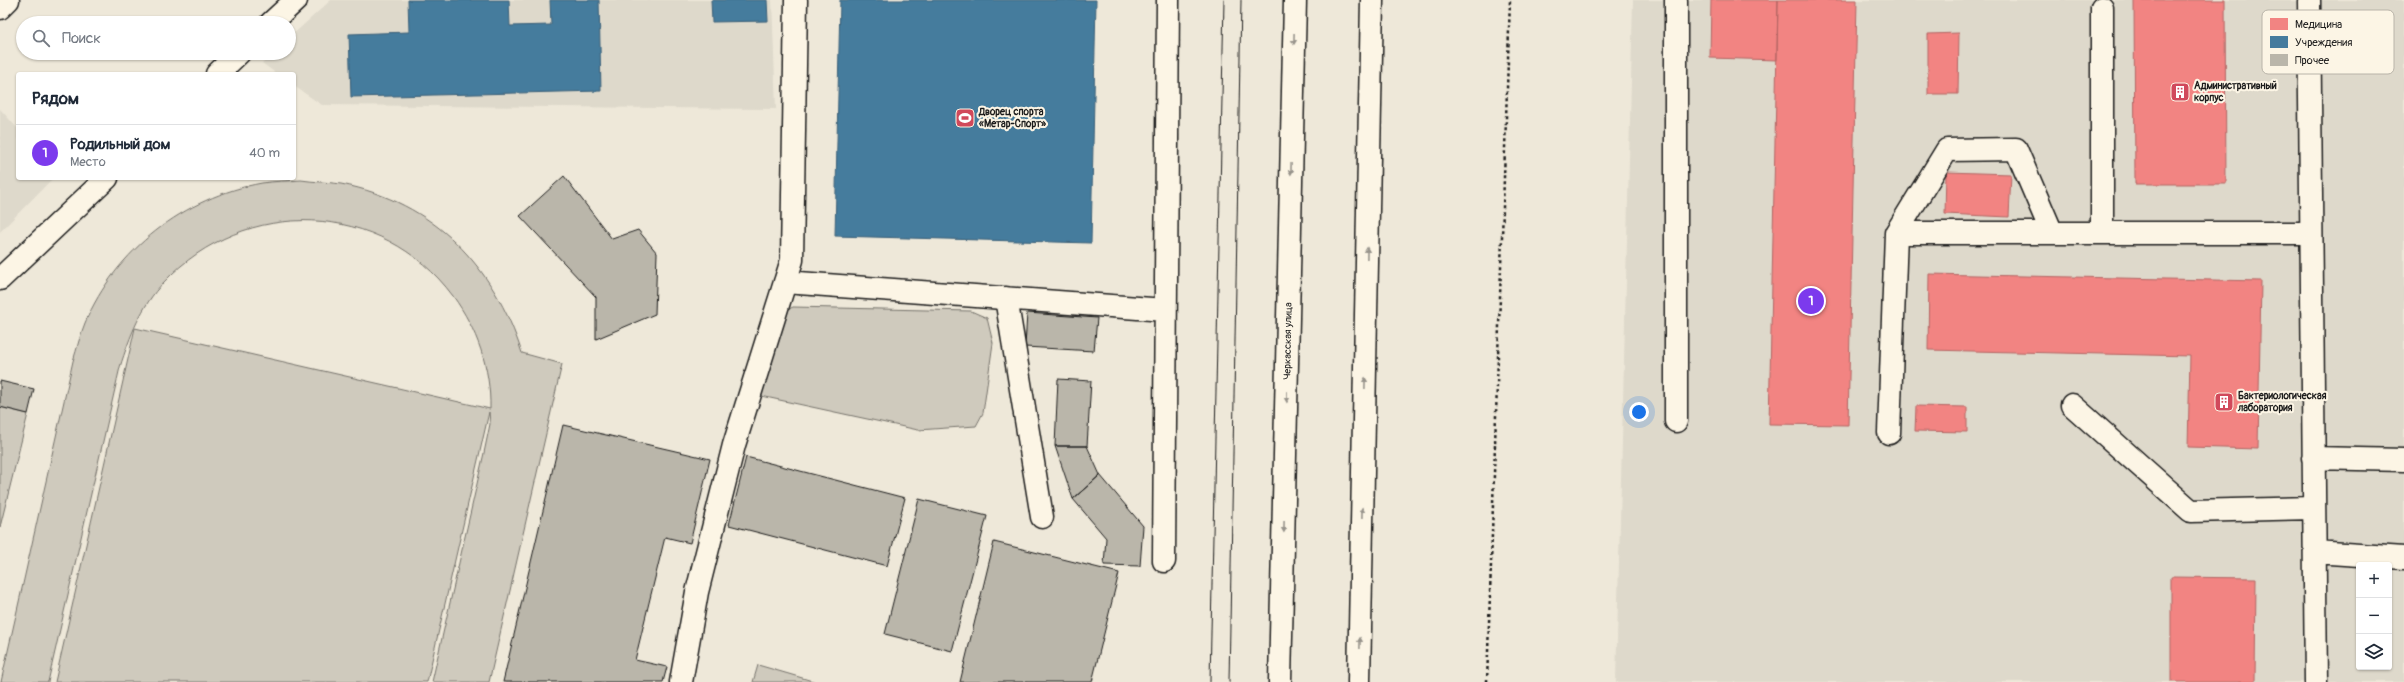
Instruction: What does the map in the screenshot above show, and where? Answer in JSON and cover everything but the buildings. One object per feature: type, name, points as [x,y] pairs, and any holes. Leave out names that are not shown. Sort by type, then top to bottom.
[{"type":"main road","points":[[0,8],[8,0]]},
{"type":"main road","points":[[279,16],[296,0]]},
{"type":"main road","points":[[681,682],[697,592],[732,453],[792,260],[796,0]]},
{"type":"main road","points":[[1164,561],[1168,0]]},
{"type":"main road","name":"Черкасская улица","points":[[1280,682],[1295,0]]},
{"type":"main road","points":[[1359,682],[1372,0]]},
{"type":"main road","points":[[1676,0],[1676,421]]},
{"type":"main road","points":[[2309,0],[2309,10]]},
{"type":"main road","points":[[2102,8],[2102,234]]},
{"type":"main road","points":[[219,72],[232,60]]},
{"type":"main road","points":[[2310,74],[2316,682]]},
{"type":"main road","points":[[1889,433],[1896,233],[1947,150],[2016,149],[2052,233]]},
{"type":"main road","points":[[0,278],[105,180]]},
{"type":"main road","points":[[1896,233],[2311,233]]},
{"type":"main road","points":[[785,282],[1165,310]]},
{"type":"main road","points":[[1006,298],[1042,517]]},
{"type":"main road","points":[[2072,405],[2191,511],[2314,508]]},
{"type":"main road","points":[[2313,458],[2404,460]]},
{"type":"main road","points":[[2314,552],[2404,558]]},
{"type":"path","points":[[1487,682],[1510,0]]},
{"type":"shaded area","points":[[331,0],[772,0],[776,109],[322,105],[296,87],[296,72],[274,72],[262,63],[265,60],[296,60],[296,32]]},
{"type":"shaded area","points":[[1633,0],[2404,0],[2404,682],[1616,682]]},
{"type":"shaded area","points":[[0,109],[16,127],[16,180],[51,180],[0,232]]},
{"type":"shaded area","points":[[301,180],[341,184],[374,193],[405,206],[432,222],[456,243],[477,266],[495,292],[510,321],[522,353],[562,364],[489,682],[432,682],[484,453],[490,424],[489,412],[427,682],[55,682],[135,328],[490,409],[488,379],[476,336],[462,309],[453,296],[424,264],[389,241],[352,227],[312,221],[272,223],[233,234],[197,254],[164,282],[149,301],[132,333],[120,367],[48,682],[1,682],[73,361],[85,323],[98,297],[115,272],[134,250],[156,231],[180,214],[233,190],[262,183]]},
{"type":"shaded area","points":[[793,307],[971,311],[987,318],[993,343],[983,413],[976,426],[918,430],[761,396],[785,311]]},
{"type":"shaded area","points":[[0,407],[28,414],[0,527]]},
{"type":"shaded area","points":[[758,665],[816,682],[753,682]]},
{"type":"tram line","points":[[1210,682],[1224,0]]},
{"type":"tram line","points":[[1229,682],[1241,0]]},
{"type":"place","name":"Административный корпус","points":[[2180,92]]},
{"type":"place","name":"Дворец спорта «Метар-Спорт»","points":[[965,118]]},
{"type":"place","name":"Родильный дом","points":[[1811,301]]},
{"type":"place","name":"Бактериологическая лаборатория","points":[[2224,402]]}]
